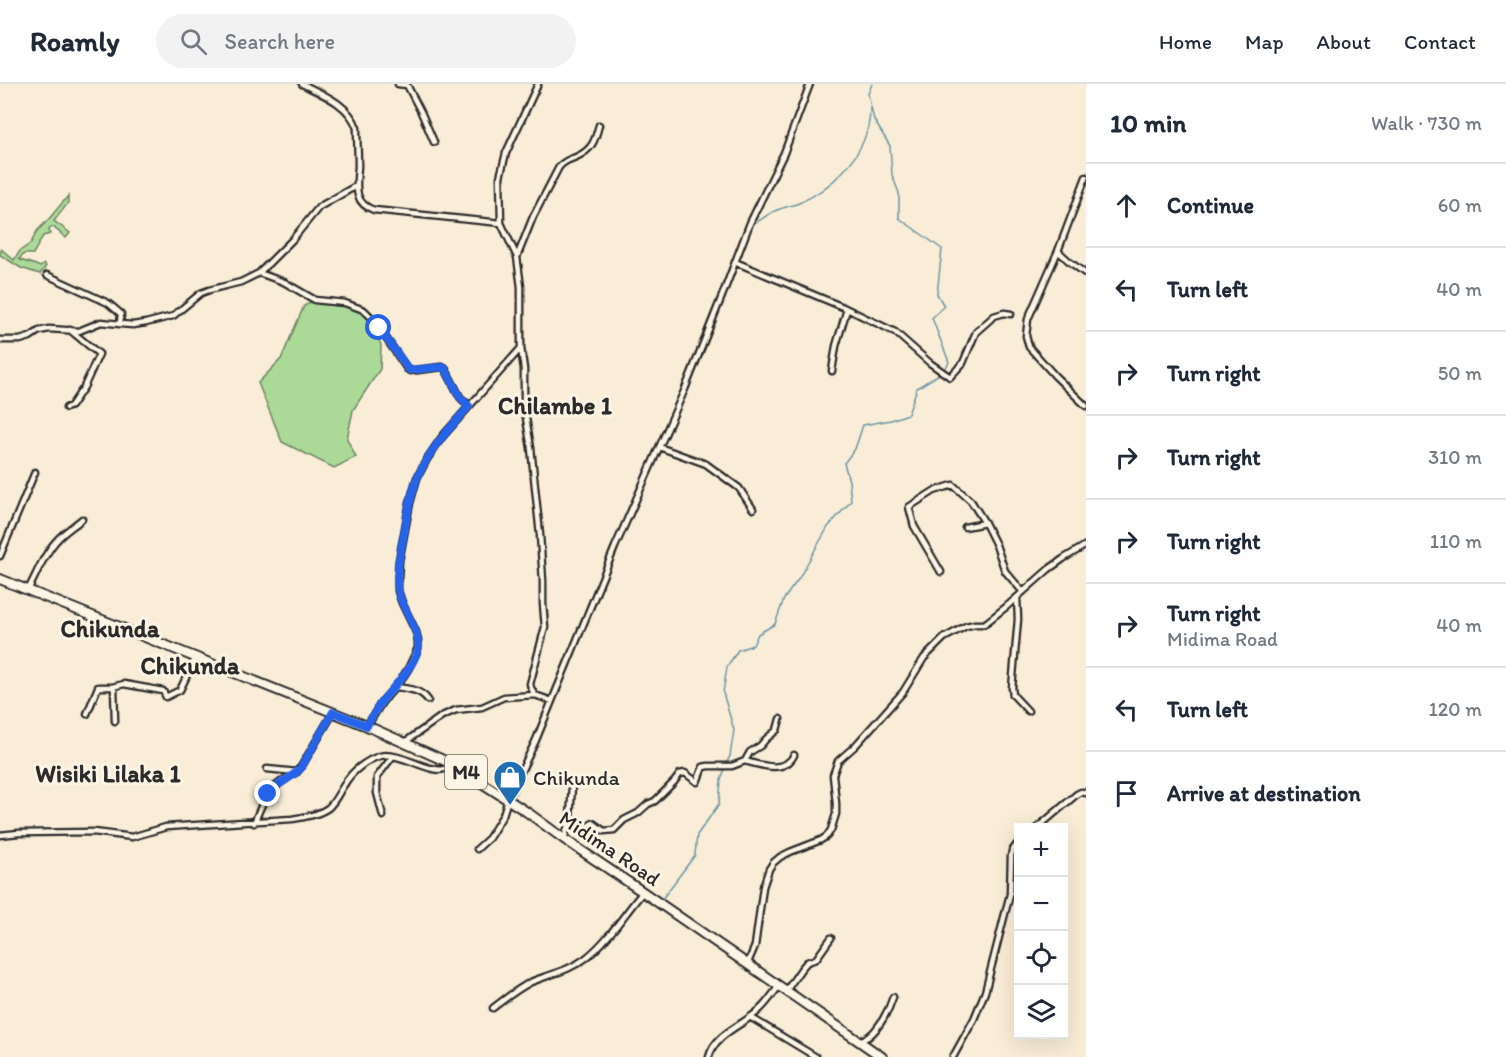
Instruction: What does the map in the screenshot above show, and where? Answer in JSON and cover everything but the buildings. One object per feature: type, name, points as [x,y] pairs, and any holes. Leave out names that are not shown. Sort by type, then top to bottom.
[{"type":"main road","name":"Midima Road","points":[[0,579],[333,712],[452,764],[508,799],[882,1057]]},
{"type":"street","points":[[302,84],[342,107],[355,122],[358,168],[356,186],[362,203],[369,208],[501,223]]},
{"type":"street","points":[[316,90],[318,84]]},
{"type":"street","points":[[398,84],[407,85],[434,142]]},
{"type":"street","points":[[535,695],[530,684],[545,627],[540,535],[530,440],[525,417],[521,348],[521,286],[517,257],[501,223],[500,177],[506,153],[538,84]]},
{"type":"street","points":[[477,849],[500,822],[508,799],[536,740],[615,547],[685,389],[750,223],[784,153],[810,84]]},
{"type":"street","points":[[517,257],[559,167],[564,161],[592,146],[599,125]]},
{"type":"street","points":[[1086,177],[1026,326],[1029,347],[1086,406]]},
{"type":"street","points":[[0,340],[20,340],[43,330],[79,331],[101,322],[133,325],[173,316],[201,293],[241,282],[259,273],[292,240],[319,207],[356,186]]},
{"type":"street","points":[[1058,251],[1086,274]]},
{"type":"street","points":[[735,262],[847,309],[895,332],[930,363],[950,377],[963,363],[976,332],[994,316],[1004,313],[1011,314]]},
{"type":"street","points":[[259,273],[284,282],[315,300],[345,303],[364,310],[373,319],[407,369],[410,371],[445,368],[460,397],[469,406]]},
{"type":"street","points":[[47,274],[108,303],[121,314],[120,324]]},
{"type":"street","points":[[832,371],[836,346],[847,309]]},
{"type":"street","points":[[66,408],[71,406],[84,387],[99,354],[70,330]]},
{"type":"street","points":[[367,726],[382,702],[408,669],[418,648],[416,632],[398,591],[399,561],[412,492],[417,478],[442,437],[521,348]]},
{"type":"street","points":[[659,447],[706,464],[739,488],[753,509]]},
{"type":"street","points":[[0,556],[34,472]]},
{"type":"street","points":[[941,572],[914,526],[909,507],[934,491],[953,485],[971,501],[996,544],[1005,571],[1023,592]]},
{"type":"street","points":[[28,590],[49,550],[82,519]]},
{"type":"street","points":[[965,527],[985,523]]},
{"type":"street","points":[[747,965],[755,946],[763,887],[773,862],[790,852],[821,840],[831,830],[836,814],[833,775],[838,761],[855,746],[903,692],[924,658],[944,638],[966,626],[984,624],[1049,569],[1086,545]]},
{"type":"street","points":[[1017,598],[1018,619],[1012,688],[1013,694],[1028,711]]},
{"type":"street","points":[[87,714],[98,687],[124,684],[163,691],[166,697],[180,690],[196,657]]},
{"type":"street","points":[[112,687],[114,687],[115,721]]},
{"type":"street","points":[[396,687],[414,690],[423,694],[428,700]]},
{"type":"street","points":[[405,742],[450,712],[464,708],[482,707],[504,697],[535,695],[552,701]]},
{"type":"street","points":[[254,823],[268,794],[275,786],[301,768],[333,712]]},
{"type":"street","points":[[568,826],[583,829],[592,824],[604,831],[614,830],[624,820],[655,801],[680,774],[685,773],[697,782],[703,767],[732,766],[745,760],[750,752],[777,730],[780,719]]},
{"type":"street","points":[[0,835],[94,832],[132,837],[166,827],[254,823],[308,817],[330,806],[347,778],[382,755],[393,756],[436,770],[445,769],[452,764]]},
{"type":"street","points":[[745,760],[772,768],[788,765],[794,755]]},
{"type":"street","points":[[383,816],[377,793],[376,777],[393,756]]},
{"type":"street","points":[[267,769],[297,772]]},
{"type":"street","points":[[564,839],[568,826],[572,785]]},
{"type":"street","points":[[1043,823],[1077,794],[1086,793]]},
{"type":"street","points":[[953,1057],[974,1019],[985,992],[1010,894],[1011,856],[1014,848]]},
{"type":"street","points":[[493,1008],[532,982],[564,971],[586,959],[643,892]]},
{"type":"street","points":[[708,1057],[712,1048],[724,1035],[759,1011],[791,981],[805,963],[816,958],[831,938]]},
{"type":"street","points":[[858,1041],[868,1037],[879,1024],[889,1009],[893,997]]},
{"type":"street","points":[[750,1017],[816,1057]]},
{"type":"green space","points":[[68,196],[68,203],[54,221],[70,233],[66,238],[53,227],[49,229],[50,234],[43,236],[33,254],[24,254],[19,259],[40,267],[44,264],[46,266],[40,274],[21,268],[0,255],[1,249],[14,260],[20,251],[31,243],[37,231]]},
{"type":"green space","points":[[312,301],[346,304],[369,314],[381,345],[380,369],[353,410],[347,439],[356,457],[334,468],[282,442],[258,383],[281,359],[304,306]]},
{"type":"waterway","points":[[726,764],[730,756],[734,730],[723,693],[727,667],[738,650],[753,645],[758,634],[775,624],[784,599],[799,578],[828,527],[851,501],[844,463],[855,449],[863,425],[908,414],[917,388],[944,371],[949,362],[932,318],[944,306],[937,294],[942,249],[899,218],[899,193],[892,175],[890,146],[874,120],[868,94],[872,84]]},
{"type":"waterway","points":[[757,222],[774,211],[811,197],[844,170],[853,159],[866,134],[870,107]]},
{"type":"waterway","points":[[662,899],[695,855],[697,835],[719,804],[721,780],[725,768]]},
{"type":"place","name":"Chikunda","points":[[510,806]]},
{"type":"district","name":"Chilambe 1","points":[[555,405]]},
{"type":"district","name":"Chikunda","points":[[110,628]]},
{"type":"district","name":"Chikunda","points":[[190,665]]},
{"type":"district","name":"Wisiki Lilaka 1","points":[[108,773]]},
{"type":"route","points":[[268,794],[275,786],[301,768],[333,712],[367,726],[382,702],[399,683],[418,648],[416,632],[398,591],[399,561],[412,492],[427,459],[442,437],[469,406],[460,397],[445,368],[410,371],[379,328]]}]
